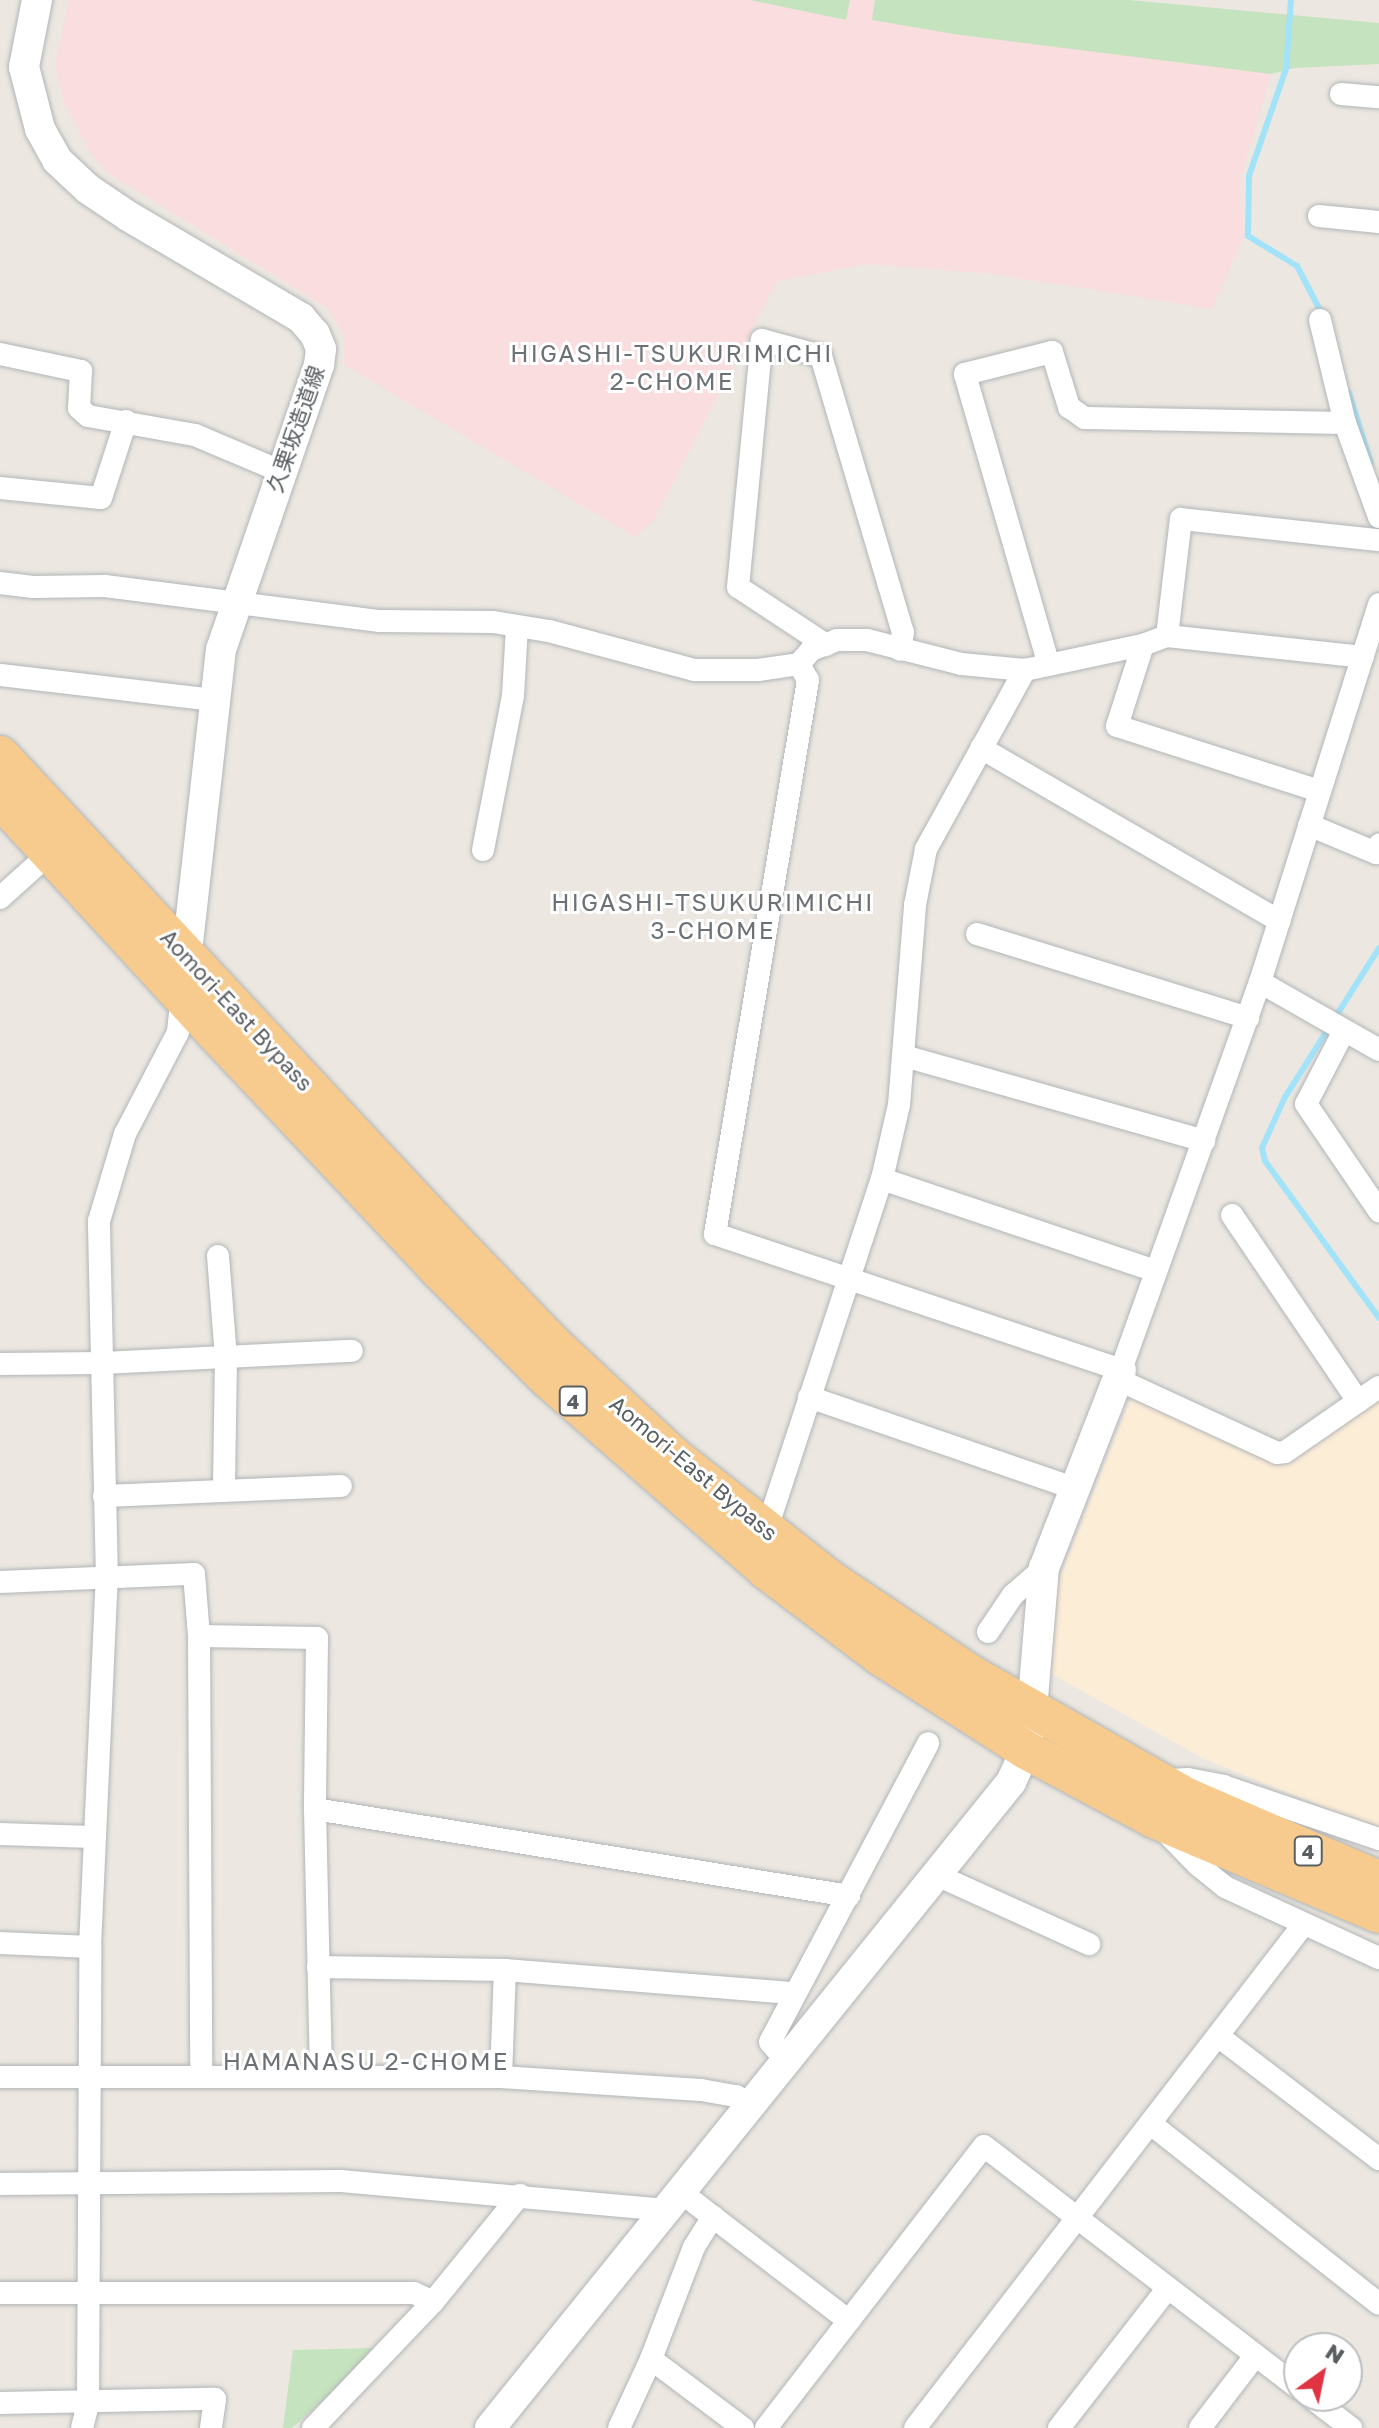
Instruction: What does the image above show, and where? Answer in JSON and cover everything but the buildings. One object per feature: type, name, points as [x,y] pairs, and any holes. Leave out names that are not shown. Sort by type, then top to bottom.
[{"type":"highway","name":"Aomori-East Bypass","points":[[0,755],[551,1342],[672,1455],[831,1580],[1032,1710],[1157,1781],[1379,1880]]},
{"type":"highway","name":"Aomori-East Bypass","points":[[0,799],[435,1266],[548,1379],[647,1469],[766,1570],[880,1656],[1026,1750],[1154,1819],[1379,1914]]},
{"type":"street","name":"久栗坂造道線","points":[[37,0],[24,67],[40,129],[57,160],[88,189],[301,318],[315,334],[321,349],[319,365],[221,649],[182,995]]},
{"type":"street","points":[[1341,94],[1379,97]]},
{"type":"street","points":[[1319,216],[1379,222]]},
{"type":"street","points":[[1320,320],[1345,423],[1373,486],[1379,517]]},
{"type":"street","points":[[826,645],[738,587],[762,340],[821,356],[903,632],[900,650]]},
{"type":"street","points":[[1048,662],[965,374],[1052,352],[1069,407],[1085,418],[1345,423]]},
{"type":"street","points":[[0,354],[81,371],[79,408],[88,416],[195,435],[280,471]]},
{"type":"street","points":[[0,488],[101,498],[126,421]]},
{"type":"street","points":[[1167,636],[1181,519],[1379,540]]},
{"type":"street","points":[[0,583],[33,587],[105,586],[380,621],[517,626],[695,670],[758,670],[799,664],[811,650],[837,640],[867,640],[961,664],[1025,670],[1048,662],[1143,645],[1167,636],[1363,657]]},
{"type":"street","points":[[490,2428],[939,1876],[1011,1782],[1026,1750],[1044,1568],[1119,1374],[1248,1018],[1379,604]]},
{"type":"street","points":[[483,850],[513,696],[517,626]]},
{"type":"street","points":[[1143,645],[1117,726],[1320,791]]},
{"type":"street","points":[[799,664],[808,680],[715,1234],[850,1277],[1119,1374],[1277,1453],[1285,1452],[1379,1387]]},
{"type":"street","points":[[766,1531],[882,1179],[899,1105],[915,905],[926,849],[1025,670]]},
{"type":"street","points":[[1,675],[214,700]]},
{"type":"street","points":[[981,748],[1279,921]]},
{"type":"street","points":[[1309,825],[1376,853],[1379,845]]},
{"type":"street","points":[[0,898],[50,853]]},
{"type":"street","points":[[977,934],[1248,1018]]},
{"type":"street","points":[[1260,982],[1379,1050]]},
{"type":"street","points":[[82,2428],[88,2404],[87,2183],[93,1837],[107,1579],[99,1221],[125,1134],[178,1032],[182,995]]},
{"type":"street","points":[[1344,1031],[1306,1104],[1317,1125],[1379,1211]]},
{"type":"street","points":[[904,1056],[1204,1141]]},
{"type":"street","points":[[882,1179],[1156,1271]]},
{"type":"street","points":[[1232,1215],[1358,1401]]},
{"type":"street","points":[[218,1256],[226,1358],[224,1491]]},
{"type":"street","points":[[0,1364],[103,1363],[352,1351]]},
{"type":"street","points":[[809,1397],[1074,1488]]},
{"type":"street","points":[[104,1496],[341,1486]]},
{"type":"street","points":[[988,1632],[1013,1595],[1044,1568]]},
{"type":"street","points":[[0,1582],[194,1574],[199,1636],[201,2075]]},
{"type":"street","points":[[199,1636],[317,1638],[315,1809],[321,2075]]},
{"type":"street","points":[[787,2062],[770,2042],[928,1743]]},
{"type":"street","points":[[1157,1781],[1188,1779],[1223,1786],[1379,1839]]},
{"type":"street","points":[[315,1809],[849,1896]]},
{"type":"street","points":[[1154,1819],[1216,1882],[1379,1958]]},
{"type":"street","points":[[0,1834],[93,1837]]},
{"type":"street","points":[[939,1876],[1089,1944]]},
{"type":"street","points":[[915,2428],[1303,1925]]},
{"type":"street","points":[[0,1943],[90,1947]]},
{"type":"street","points":[[318,1967],[505,1970],[794,1993]]},
{"type":"street","points":[[501,2077],[505,1970]]},
{"type":"street","points":[[1218,2036],[1379,2159]]},
{"type":"street","points":[[0,2077],[501,2077],[701,2090],[736,2096],[752,2105]]},
{"type":"street","points":[[1151,2124],[1379,2304]]},
{"type":"street","points":[[766,2428],[984,2146],[1283,2377]]},
{"type":"street","points":[[0,2184],[341,2181],[520,2195],[674,2202],[713,2217],[849,2321]]},
{"type":"street","points":[[313,2428],[433,2302],[520,2195]]},
{"type":"street","points":[[619,2428],[651,2359],[694,2247],[713,2217]]},
{"type":"street","points":[[1059,2428],[1168,2288]]},
{"type":"street","points":[[0,2293],[414,2293],[433,2302]]},
{"type":"street","points":[[1200,2428],[1255,2356]]},
{"type":"street","points":[[651,2359],[743,2428]]},
{"type":"street","points":[[0,2403],[88,2404],[215,2399],[211,2428]]},
{"type":"street","points":[[1329,2412],[1348,2427]]},
{"type":"shaded area","points":[[69,0],[750,0],[845,19],[850,0],[875,0],[872,20],[960,35],[1271,74],[1241,177],[1244,237],[1212,309],[992,274],[868,264],[777,281],[654,520],[635,537],[344,365],[344,335],[327,308],[106,172],[89,151],[63,100],[55,65]]},
{"type":"shaded area","points":[[1132,1396],[1281,1465],[1379,1397],[1379,1829],[1204,1759],[1052,1674],[1054,1593]]},
{"type":"green space","points":[[750,0],[850,0],[846,20]]},
{"type":"green space","points":[[875,0],[1129,0],[1379,23],[1379,64],[1294,68],[1271,74],[960,35],[872,20]]},
{"type":"green space","points":[[375,2348],[334,2391],[292,2428],[283,2428],[293,2350]]},
{"type":"waterway","points":[[1291,0],[1286,69],[1249,176],[1248,236],[1297,266],[1322,314]]},
{"type":"waterway","points":[[1349,393],[1371,463]]},
{"type":"waterway","points":[[1379,948],[1285,1097],[1262,1148],[1265,1161],[1379,1318]]},
{"type":"district","name":"HIGASHI-TSUKURIMICHI 2-CHOME","points":[[672,367]]},
{"type":"district","name":"HIGASHI-TSUKURIMICHI 3-CHOME","points":[[713,916]]},
{"type":"district","name":"HAMANASU 2-CHOME","points":[[366,2061]]}]
